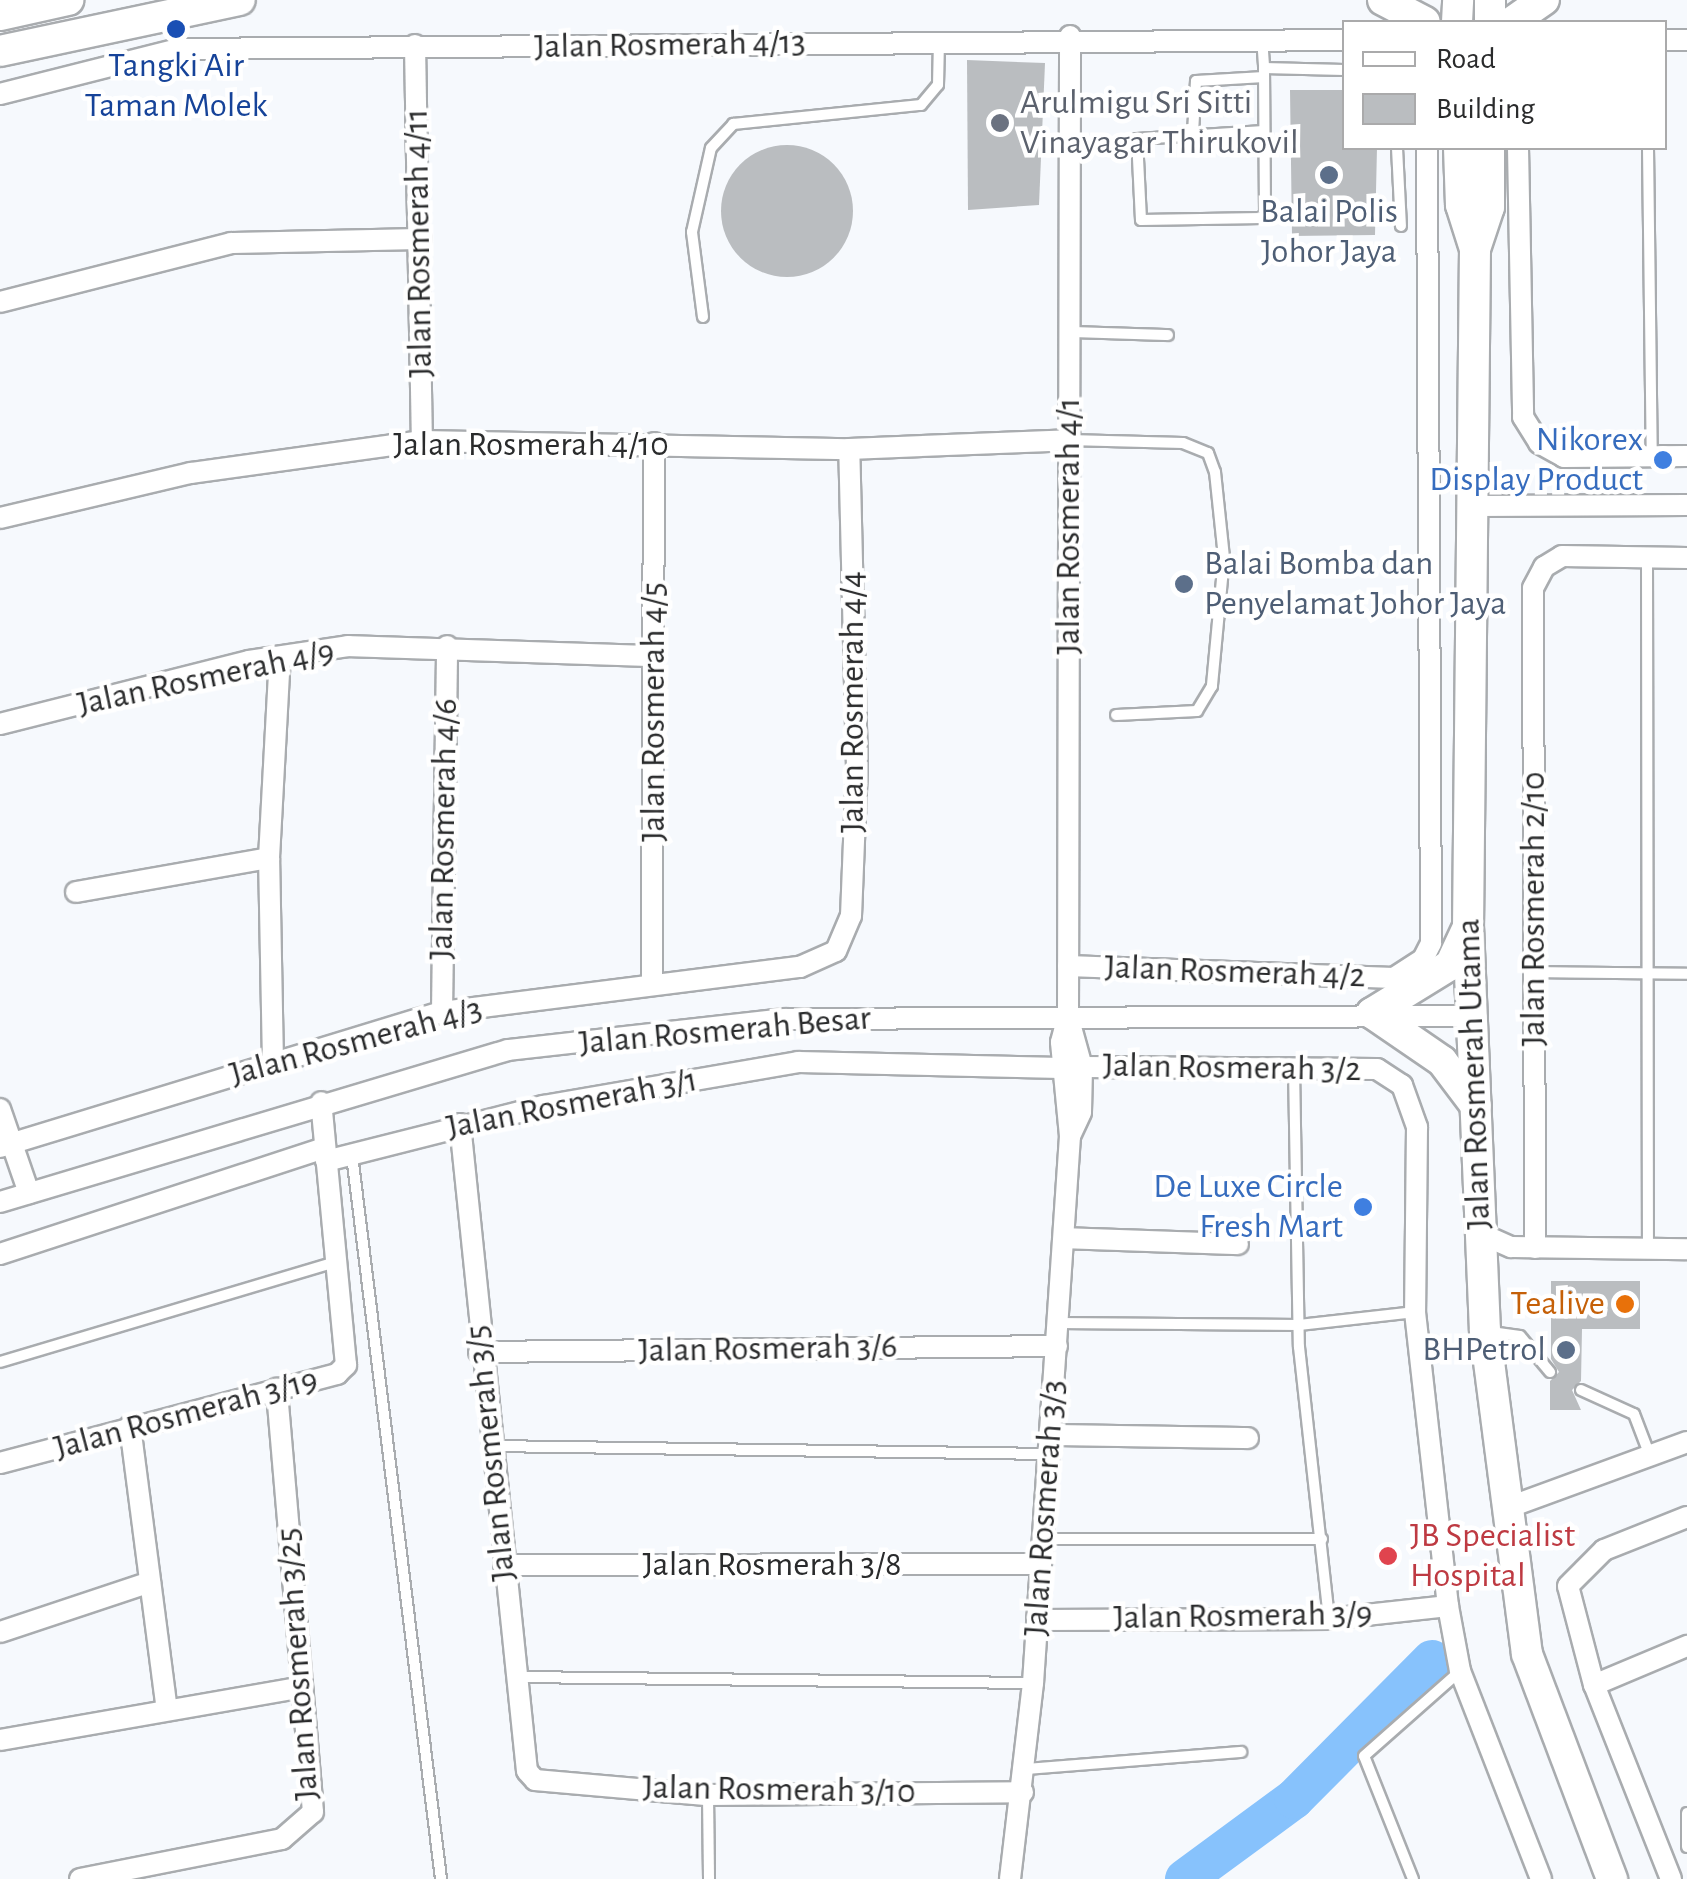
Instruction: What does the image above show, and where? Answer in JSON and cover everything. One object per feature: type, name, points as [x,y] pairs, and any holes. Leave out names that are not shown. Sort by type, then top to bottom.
[{"type":"main road","points":[[0,15],[68,0]]},
{"type":"main road","points":[[0,52],[240,0]]},
{"type":"main road","points":[[1383,0],[1422,20]]},
{"type":"main road","points":[[1515,20],[1544,0]]},
{"type":"main road","name":"Jalan Rosmerah Utama","points":[[1459,150],[1461,205],[1475,249]]},
{"type":"main road","name":"Jalan Rosmerah Utama","points":[[1489,150],[1488,207],[1475,249],[1468,926],[1479,1233],[1504,1509],[1531,1670],[1612,1879]]},
{"type":"main road","points":[[1468,926],[1450,965],[1372,1013],[1442,1061],[1476,1106]]},
{"type":"street","name":"Jalan Rosmerah 4/13","points":[[0,94],[178,50],[1070,36],[1342,40]]},
{"type":"street","name":"Jalan Rosmerah 4/1","points":[[1068,1016],[1070,36]]},
{"type":"street","name":"Jalan Rosmerah 4/11","points":[[415,45],[422,441]]},
{"type":"street","name":"Jalan Rosmerah 4/2","points":[[1068,966],[1394,978],[1423,959],[1431,943],[1427,150]]},
{"type":"street","points":[[1518,150],[1523,417],[1540,443],[1564,457],[1687,456]]},
{"type":"street","points":[[0,302],[231,244],[421,239]]},
{"type":"street","name":"Jalan Rosmerah 4/10","points":[[0,518],[191,473],[422,441],[849,449],[1069,440]]},
{"type":"street","name":"Jalan Rosmerah 4/5","points":[[652,980],[654,443]]},
{"type":"street","name":"Jalan Rosmerah 4/4","points":[[836,951],[851,916],[857,767],[849,449]]},
{"type":"street","points":[[1475,506],[1687,505]]},
{"type":"street","name":"Jalan Rosmerah 2/10","points":[[1534,1248],[1533,588],[1544,566],[1562,556],[1687,558]]},
{"type":"street","name":"Jalan Rosmerah 4/9","points":[[0,724],[280,657],[446,646],[654,656]]},
{"type":"street","name":"Jalan Rosmerah 4/6","points":[[442,1012],[446,646]]},
{"type":"street","points":[[273,1063],[269,858],[280,657]]},
{"type":"street","points":[[76,892],[269,858]]},
{"type":"street","name":"Jalan Rosmerah 4/3","points":[[6,1145],[442,1012],[652,980],[800,967],[836,951]]},
{"type":"street","name":"Jalan Rosmerah Besar","points":[[0,1202],[321,1102],[508,1050],[784,1019],[1372,1013],[1472,1016]]},
{"type":"street","name":"Jalan Rosmerah 3/3","points":[[1010,1879],[1032,1683],[1070,1136],[1081,1112],[1072,1068],[1068,1016]]},
{"type":"street","name":"Jalan Rosmerah 3/1","points":[[0,1254],[325,1154],[352,1154],[460,1124],[798,1062],[1072,1068]]},
{"type":"street","name":"Jalan Rosmerah 3/2","points":[[1072,1068],[1378,1069],[1402,1085],[1417,1127],[1414,1312],[1448,1606],[1460,1671],[1541,1879]]},
{"type":"street","name":"Jalan Rosmerah 3/19","points":[[0,1463],[277,1389],[346,1365],[332,1263],[321,1102]]},
{"type":"street","points":[[0,1110],[6,1145],[29,1193]]},
{"type":"street","name":"Jalan Rosmerah 3/5","points":[[460,1124],[478,1352],[527,1772],[535,1780]]},
{"type":"street","points":[[1479,1233],[1534,1248],[1687,1249]]},
{"type":"street","points":[[1064,1238],[1238,1244]]},
{"type":"street","name":"Jalan Rosmerah 3/6","points":[[478,1352],[1057,1346]]},
{"type":"street","name":"Jalan Rosmerah 3/25","points":[[80,1879],[295,1834],[316,1799],[300,1688],[277,1389]]},
{"type":"street","points":[[130,1426],[167,1710]]},
{"type":"street","points":[[1050,1445],[1248,1438]]},
{"type":"street","points":[[1504,1509],[1687,1442]]},
{"type":"street","points":[[1671,1879],[1594,1685],[1568,1604],[1568,1586],[1604,1550],[1687,1516]]},
{"type":"street","name":"Jalan Rosmerah 3/8","points":[[504,1566],[1039,1564]]},
{"type":"street","points":[[0,1632],[150,1582]]},
{"type":"street","name":"Jalan Rosmerah 3/9","points":[[1037,1620],[1329,1620],[1448,1606]]},
{"type":"street","points":[[1594,1685],[1687,1646]]},
{"type":"street","points":[[0,1740],[300,1688]]},
{"type":"street","name":"Jalan Rosmerah 3/10","points":[[535,1780],[708,1795],[1022,1792]]},
{"type":"lane","points":[[1262,36],[1264,73],[1264,131],[1262,218],[1141,220],[1137,138],[1264,131]]},
{"type":"lane","points":[[704,317],[692,232],[711,148],[733,124],[921,105],[938,85],[939,40]]},
{"type":"lane","points":[[1192,133],[1196,81],[1342,70]]},
{"type":"lane","points":[[1398,150],[1401,226]]},
{"type":"lane","points":[[1648,150],[1652,455]]},
{"type":"lane","points":[[1070,332],[1168,335]]},
{"type":"lane","points":[[1069,440],[1183,443],[1208,452],[1215,472],[1224,558],[1212,686],[1197,710],[1116,715]]},
{"type":"lane","points":[[1647,558],[1648,1249]]},
{"type":"lane","points":[[1534,972],[1687,974]]},
{"type":"lane","points":[[1294,1068],[1298,1326],[1329,1620]]},
{"type":"lane","points":[[352,1154],[441,1879]]},
{"type":"lane","points":[[0,1362],[332,1263]]},
{"type":"lane","points":[[1058,1323],[1298,1326],[1414,1312]]},
{"type":"lane","points":[[1486,1331],[1520,1336],[1550,1372]]},
{"type":"lane","points":[[1581,1390],[1634,1414],[1650,1456]]},
{"type":"lane","points":[[491,1446],[1050,1445]]},
{"type":"lane","points":[[1042,1539],[1322,1539]]},
{"type":"lane","points":[[1413,1879],[1364,1756],[1460,1671]]},
{"type":"lane","points":[[518,1677],[1032,1683]]},
{"type":"lane","points":[[1025,1769],[1241,1752]]},
{"type":"lane","points":[[708,1795],[709,1879]]},
{"type":"lane","points":[[1687,1813],[1687,1847]]},
{"type":"building","points":[[967,60],[1045,63],[1039,205],[968,210]]},
{"type":"building","points":[[1290,90],[1342,90],[1342,150],[1377,150],[1375,235],[1292,236]]},
{"type":"building","points":[[787,145],[812,150],[834,164],[848,186],[853,211],[848,236],[834,258],[812,272],[787,277],[762,272],[740,258],[726,236],[721,211],[726,186],[740,164],[762,150]]},
{"type":"building","name":"BHPetrol","points":[[1551,1281],[1640,1281],[1640,1329],[1582,1329],[1581,1381],[1572,1390],[1581,1410],[1550,1410],[1550,1381],[1559,1372],[1551,1359]]},
{"type":"waterway","points":[[1185,1879],[1294,1799],[1432,1660]]},
{"type":"place","name":"Tangki Air Taman Molek","points":[[176,29]]},
{"type":"place","name":"Arulmigu Sri Sitti Vinayagar Thirukovil","points":[[1000,123]]},
{"type":"place","name":"Balai Polis Johor Jaya","points":[[1329,175]]},
{"type":"place","name":"Nikorex Display Product","points":[[1663,460]]},
{"type":"place","name":"Balai Bomba dan Penyelamat Johor Jaya","points":[[1184,584]]},
{"type":"place","name":"De Luxe Circle Fresh Mart","points":[[1363,1207]]},
{"type":"place","name":"Tealive","points":[[1625,1304]]},
{"type":"place","name":"BHPetrol","points":[[1566,1350]]},
{"type":"place","name":"JB Specialist Hospital","points":[[1388,1556]]}]
